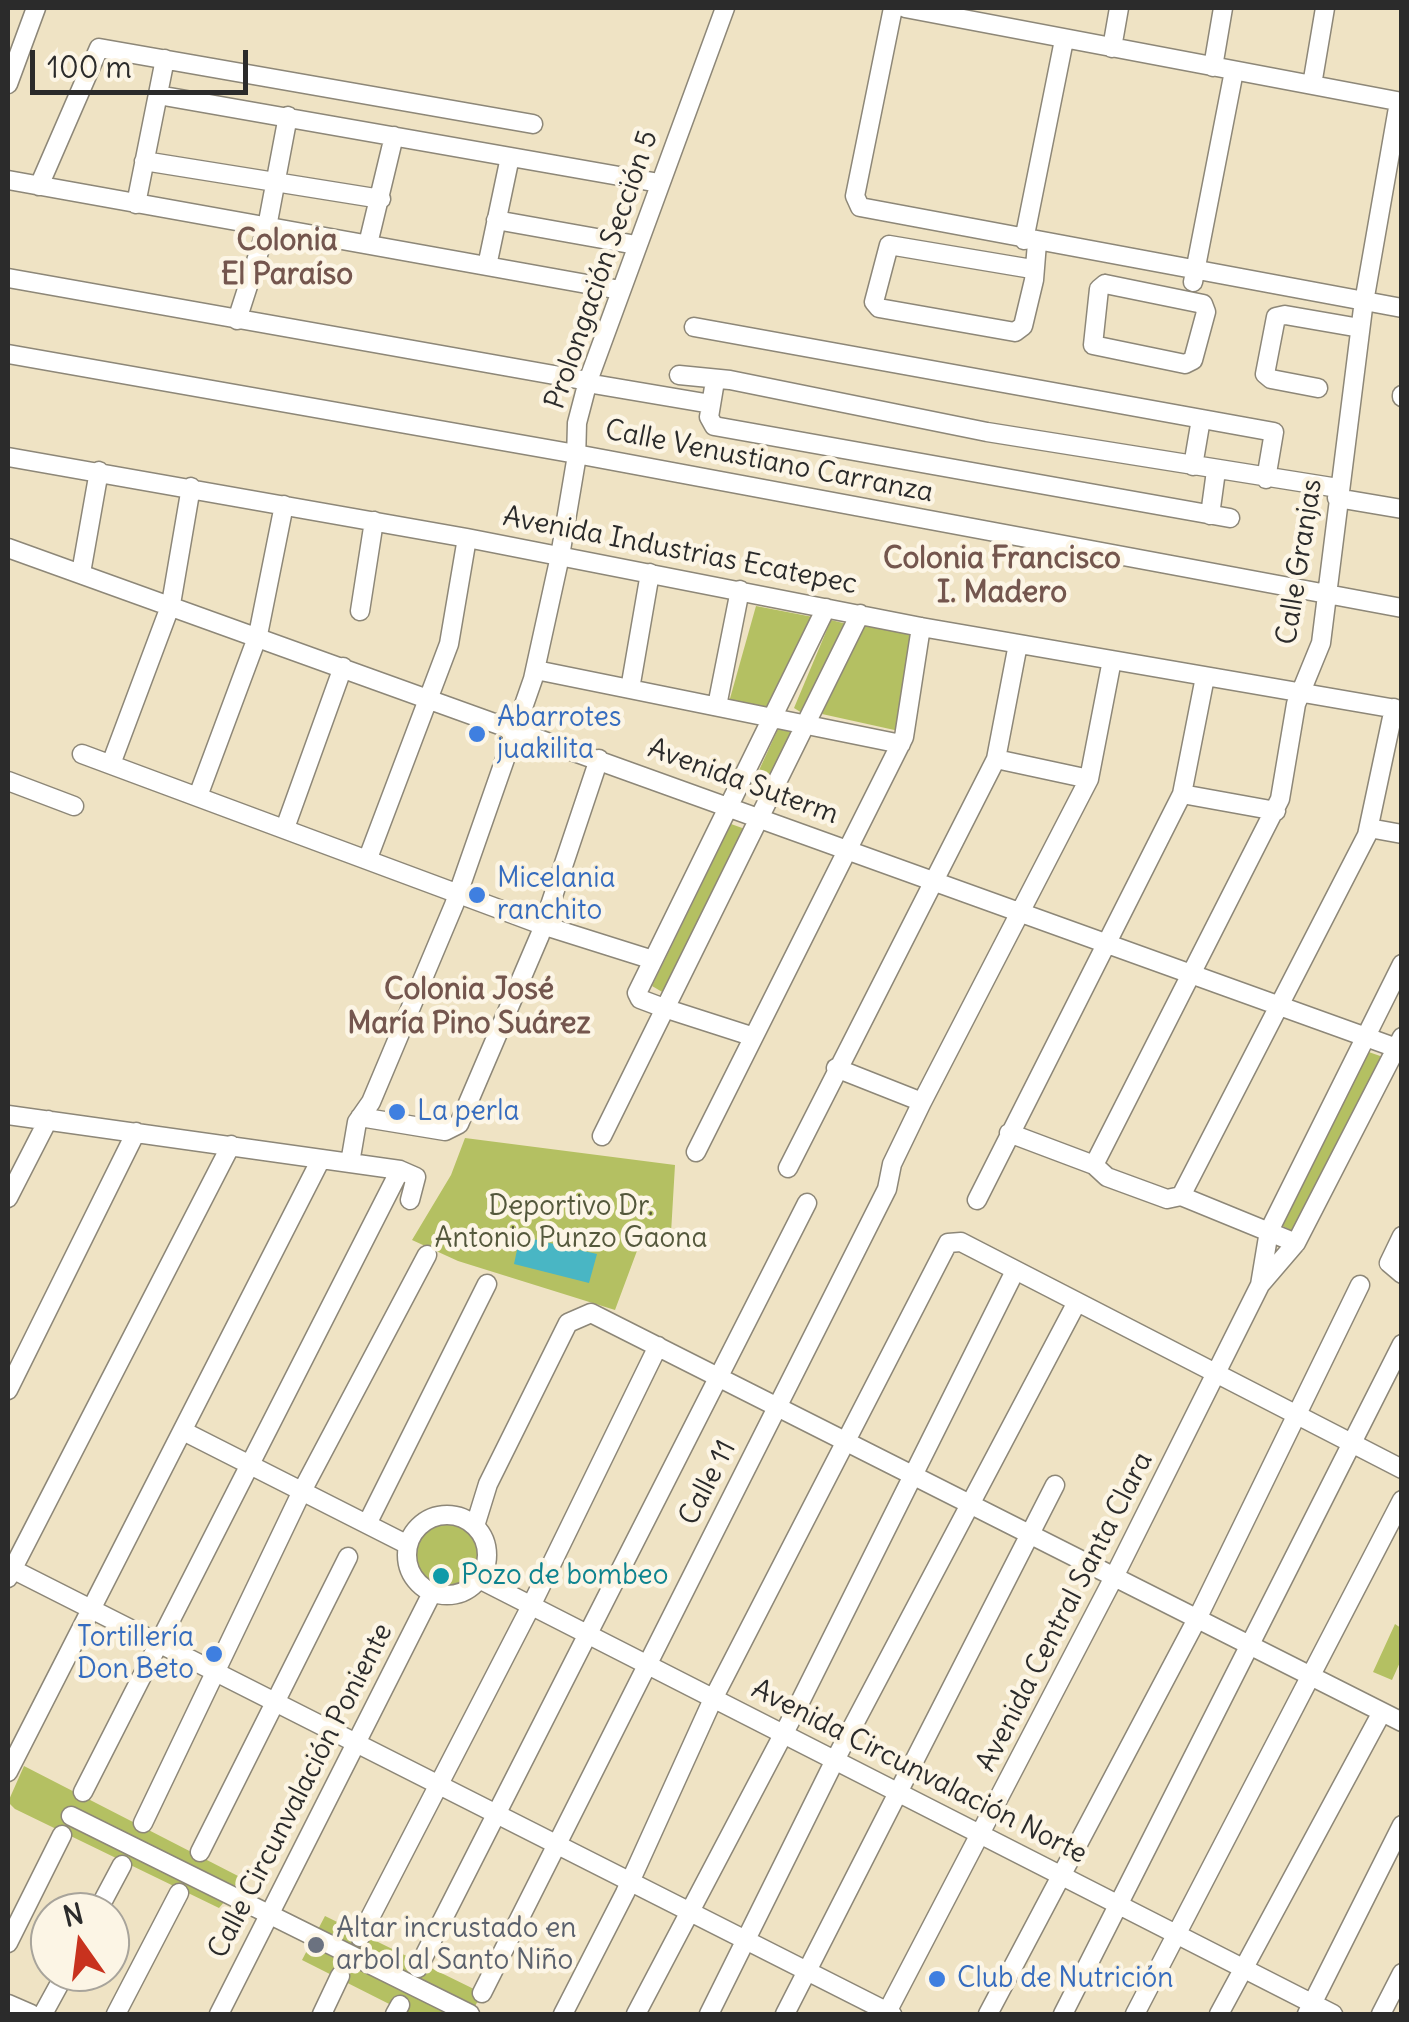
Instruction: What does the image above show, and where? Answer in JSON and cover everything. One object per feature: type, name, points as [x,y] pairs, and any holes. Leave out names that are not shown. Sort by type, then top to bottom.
[{"type":"street","points":[[8,84],[36,8]]},
{"type":"street","name":"Prolongación Sección 5","points":[[350,1163],[360,1118],[372,1102],[457,893],[536,670],[560,556],[577,423],[588,382],[724,8]]},
{"type":"street","points":[[893,8],[854,196],[857,204],[1030,241],[1402,308]]},
{"type":"street","points":[[911,8],[1400,102]]},
{"type":"street","points":[[1010,29],[1015,8]]},
{"type":"street","points":[[1112,48],[1119,8]]},
{"type":"street","points":[[1213,67],[1223,8]]},
{"type":"street","points":[[1312,85],[1325,8]]},
{"type":"street","points":[[1032,269],[889,245],[874,302],[878,308],[1016,332],[1023,326],[1034,280],[1030,241],[1064,40]]},
{"type":"street","points":[[39,186],[99,48],[533,124]]},
{"type":"street","points":[[136,204],[165,59]]},
{"type":"street","points":[[1190,298],[1234,71]]},
{"type":"street","points":[[158,95],[659,184]]},
{"type":"street","name":"Calle Granjas","points":[[1094,1165],[1276,811],[1299,692],[1321,643],[1360,328],[1400,102]]},
{"type":"street","points":[[237,320],[267,227],[288,116]]},
{"type":"street","points":[[368,244],[394,136]]},
{"type":"street","points":[[487,266],[510,157]]},
{"type":"street","points":[[144,161],[381,199]]},
{"type":"street","points":[[8,180],[620,290]]},
{"type":"street","points":[[496,220],[636,245]]},
{"type":"street","points":[[8,278],[710,404]]},
{"type":"street","points":[[1105,284],[1190,298],[1204,304],[1206,312],[1191,362],[1091,344],[1099,289],[1105,284]]},
{"type":"street","points":[[1318,388],[1265,374],[1276,318],[1285,315],[1360,328]]},
{"type":"street","points":[[694,327],[1274,432],[1266,478]]},
{"type":"street","name":"Calle Venustiano Carranza","points":[[8,354],[576,454],[1402,608]]},
{"type":"street","points":[[679,375],[730,380],[987,432],[1266,478],[1402,509]]},
{"type":"street","points":[[715,381],[709,420],[714,426],[1230,518]]},
{"type":"street","points":[[1193,466],[1201,419]]},
{"type":"street","name":"Avenida Industrias Ecatepec","points":[[8,457],[650,572],[921,627],[1398,709]]},
{"type":"street","points":[[1210,515],[1216,470]]},
{"type":"street","points":[[81,573],[99,471]]},
{"type":"street","points":[[110,764],[171,604],[191,487]]},
{"type":"street","points":[[198,796],[258,634],[284,505]]},
{"type":"street","points":[[360,611],[374,521]]},
{"type":"street","points":[[368,858],[448,644],[467,538]]},
{"type":"street","name":"Avenida Suterm","points":[[8,548],[258,634],[1276,1005],[1400,1045]]},
{"type":"street","points":[[630,690],[650,572]]},
{"type":"street","points":[[717,706],[740,590]]},
{"type":"street","points":[[752,1036],[664,1008],[638,995],[826,608]]},
{"type":"street","points":[[602,1136],[860,614]]},
{"type":"street","points":[[696,1152],[901,744],[921,627]]},
{"type":"street","points":[[788,1168],[996,759],[1018,644]]},
{"type":"street","name":"Calle 11","points":[[482,1993],[887,1189],[892,1164],[922,1102],[1089,779],[1112,660]]},
{"type":"street","points":[[285,828],[343,668]]},
{"type":"street","points":[[536,670],[901,744]]},
{"type":"street","points":[[978,1200],[1182,794],[1204,676]]},
{"type":"street","points":[[1182,1196],[1369,828],[1398,709]]},
{"type":"street","points":[[82,754],[542,925],[653,960]]},
{"type":"street","points":[[360,1118],[453,1130],[460,1124],[542,925],[599,759]]},
{"type":"street","points":[[996,759],[1089,779]]},
{"type":"street","points":[[8,781],[74,806]]},
{"type":"street","points":[[1182,794],[1276,811]]},
{"type":"street","points":[[1369,828],[1402,834]]},
{"type":"street","name":"Avenida Central Santa Clara","points":[[1260,1285],[1268,1231],[1402,964]]},
{"type":"street","name":"Avenida Central Santa Clara","points":[[888,2014],[1219,1374],[1260,1285],[1296,1243],[1400,1045]]},
{"type":"street","points":[[836,1068],[922,1102]]},
{"type":"street","points":[[8,1114],[400,1170],[416,1177],[410,1200]]},
{"type":"street","points":[[8,1198],[48,1120]]},
{"type":"street","points":[[8,1390],[136,1132]]},
{"type":"street","points":[[1009,1132],[1094,1165],[1107,1177],[1167,1199],[1182,1196],[1296,1243]]},
{"type":"street","points":[[231,1145],[9,1571],[888,2014]]},
{"type":"street","points":[[8,1772],[321,1159]]},
{"type":"street","points":[[83,1792],[400,1170]]},
{"type":"street","points":[[418,1968],[807,1202]]},
{"type":"street","points":[[1402,1236],[1389,1263],[1402,1274]]},
{"type":"street","points":[[563,2014],[712,1699],[951,1242],[1077,1302],[1402,1469]]},
{"type":"street","points":[[143,1823],[302,1492],[427,1255]]},
{"type":"street","points":[[636,2014],[784,1733],[910,1474],[1015,1271]]},
{"type":"street","points":[[367,1524],[487,1284]]},
{"type":"street","points":[[988,2014],[1197,1619],[1360,1285]]},
{"type":"street","points":[[710,2014],[835,1760],[1077,1302]]},
{"type":"street","points":[[468,1522],[568,1322],[579,1315],[606,1318],[1402,1722]]},
{"type":"street","points":[[1063,2014],[1402,1344]]},
{"type":"street","points":[[360,1938],[531,1606],[658,1346]]},
{"type":"street","points":[[183,1431],[408,1545]]},
{"type":"street","points":[[785,2014],[1055,1485]]},
{"type":"street","points":[[1135,2014],[1308,1674],[1402,1500]]},
{"type":"street","points":[[436,1516],[468,1522],[487,1550],[479,1579],[460,1593],[432,1592],[411,1573],[408,1545],[424,1522],[436,1516]]},
{"type":"street","points":[[200,1852],[348,1557]]},
{"type":"street","name":"Avenida Circunvalación Norte","points":[[479,1579],[1243,1968],[1310,2009],[1333,2014]]},
{"type":"street","name":"Calle Circunvalación Poniente","points":[[219,2014],[432,1592]]},
{"type":"street","points":[[1219,2014],[1382,1712]]},
{"type":"street","points":[[71,1816],[470,2014]]},
{"type":"street","points":[[1310,2009],[1402,1824]]},
{"type":"street","points":[[8,1943],[62,1835]]},
{"type":"street","points":[[108,1892],[122,1865]]},
{"type":"street","points":[[116,2014],[179,1893]]},
{"type":"street","points":[[1381,2014],[1402,1972]]},
{"type":"street","points":[[322,2014],[340,1976]]},
{"type":"street","points":[[43,2014],[55,1992]]},
{"type":"street","points":[[8,2004],[31,2014]]},
{"type":"green space","points":[[756,606],[813,617],[772,708],[729,702]]},
{"type":"green space","points":[[831,620],[847,624],[802,713],[794,708]]},
{"type":"green space","points":[[865,624],[911,634],[899,731],[822,714]]},
{"type":"green space","points":[[778,729],[792,732],[764,797],[749,792]]},
{"type":"green space","points":[[731,824],[745,829],[664,993],[652,986]]},
{"type":"green space","points":[[1363,1050],[1383,1057],[1295,1232],[1278,1224]]},
{"type":"green space","name":"Deportivo Dr. Antonio Punzo Gaona","points":[[465,1138],[675,1165],[671,1233],[644,1232],[615,1310],[458,1261],[412,1240],[451,1175]]},
{"type":"green space","points":[[447,1515],[462,1518],[475,1527],[484,1540],[484,1570],[475,1583],[462,1592],[447,1595],[432,1592],[419,1583],[410,1570],[407,1555],[410,1540],[419,1527],[432,1518]]},
{"type":"green space","points":[[1395,1624],[1401,1628],[1401,1660],[1392,1680],[1373,1672]]},
{"type":"green space","points":[[24,1766],[240,1877],[231,1894],[219,1908],[15,1809],[8,1802]]},
{"type":"green space","points":[[325,1916],[482,1993],[471,2014],[409,2014],[302,1960]]},
{"type":"water","points":[[520,1236],[597,1254],[589,1283],[514,1264]]},
{"type":"place","name":"Abarrotes juakilita","points":[[477,734]]},
{"type":"place","name":"Micelania ranchito","points":[[477,895]]},
{"type":"place","name":"La perla","points":[[397,1112]]},
{"type":"place","name":"Pozo de bombeo","points":[[441,1576]]},
{"type":"place","name":"Tortillería Don Beto","points":[[214,1654]]},
{"type":"place","name":"Altar incrustado en arbol al Santo Niño","points":[[316,1945]]},
{"type":"place","name":"Club de Nutrición","points":[[937,1979]]},
{"type":"district","name":"Colonia El Paraíso","points":[[287,258]]},
{"type":"district","name":"Colonia Francisco I. Madero","points":[[1002,576]]},
{"type":"district","name":"Colonia José María Pino Suárez","points":[[469,1007]]}]
